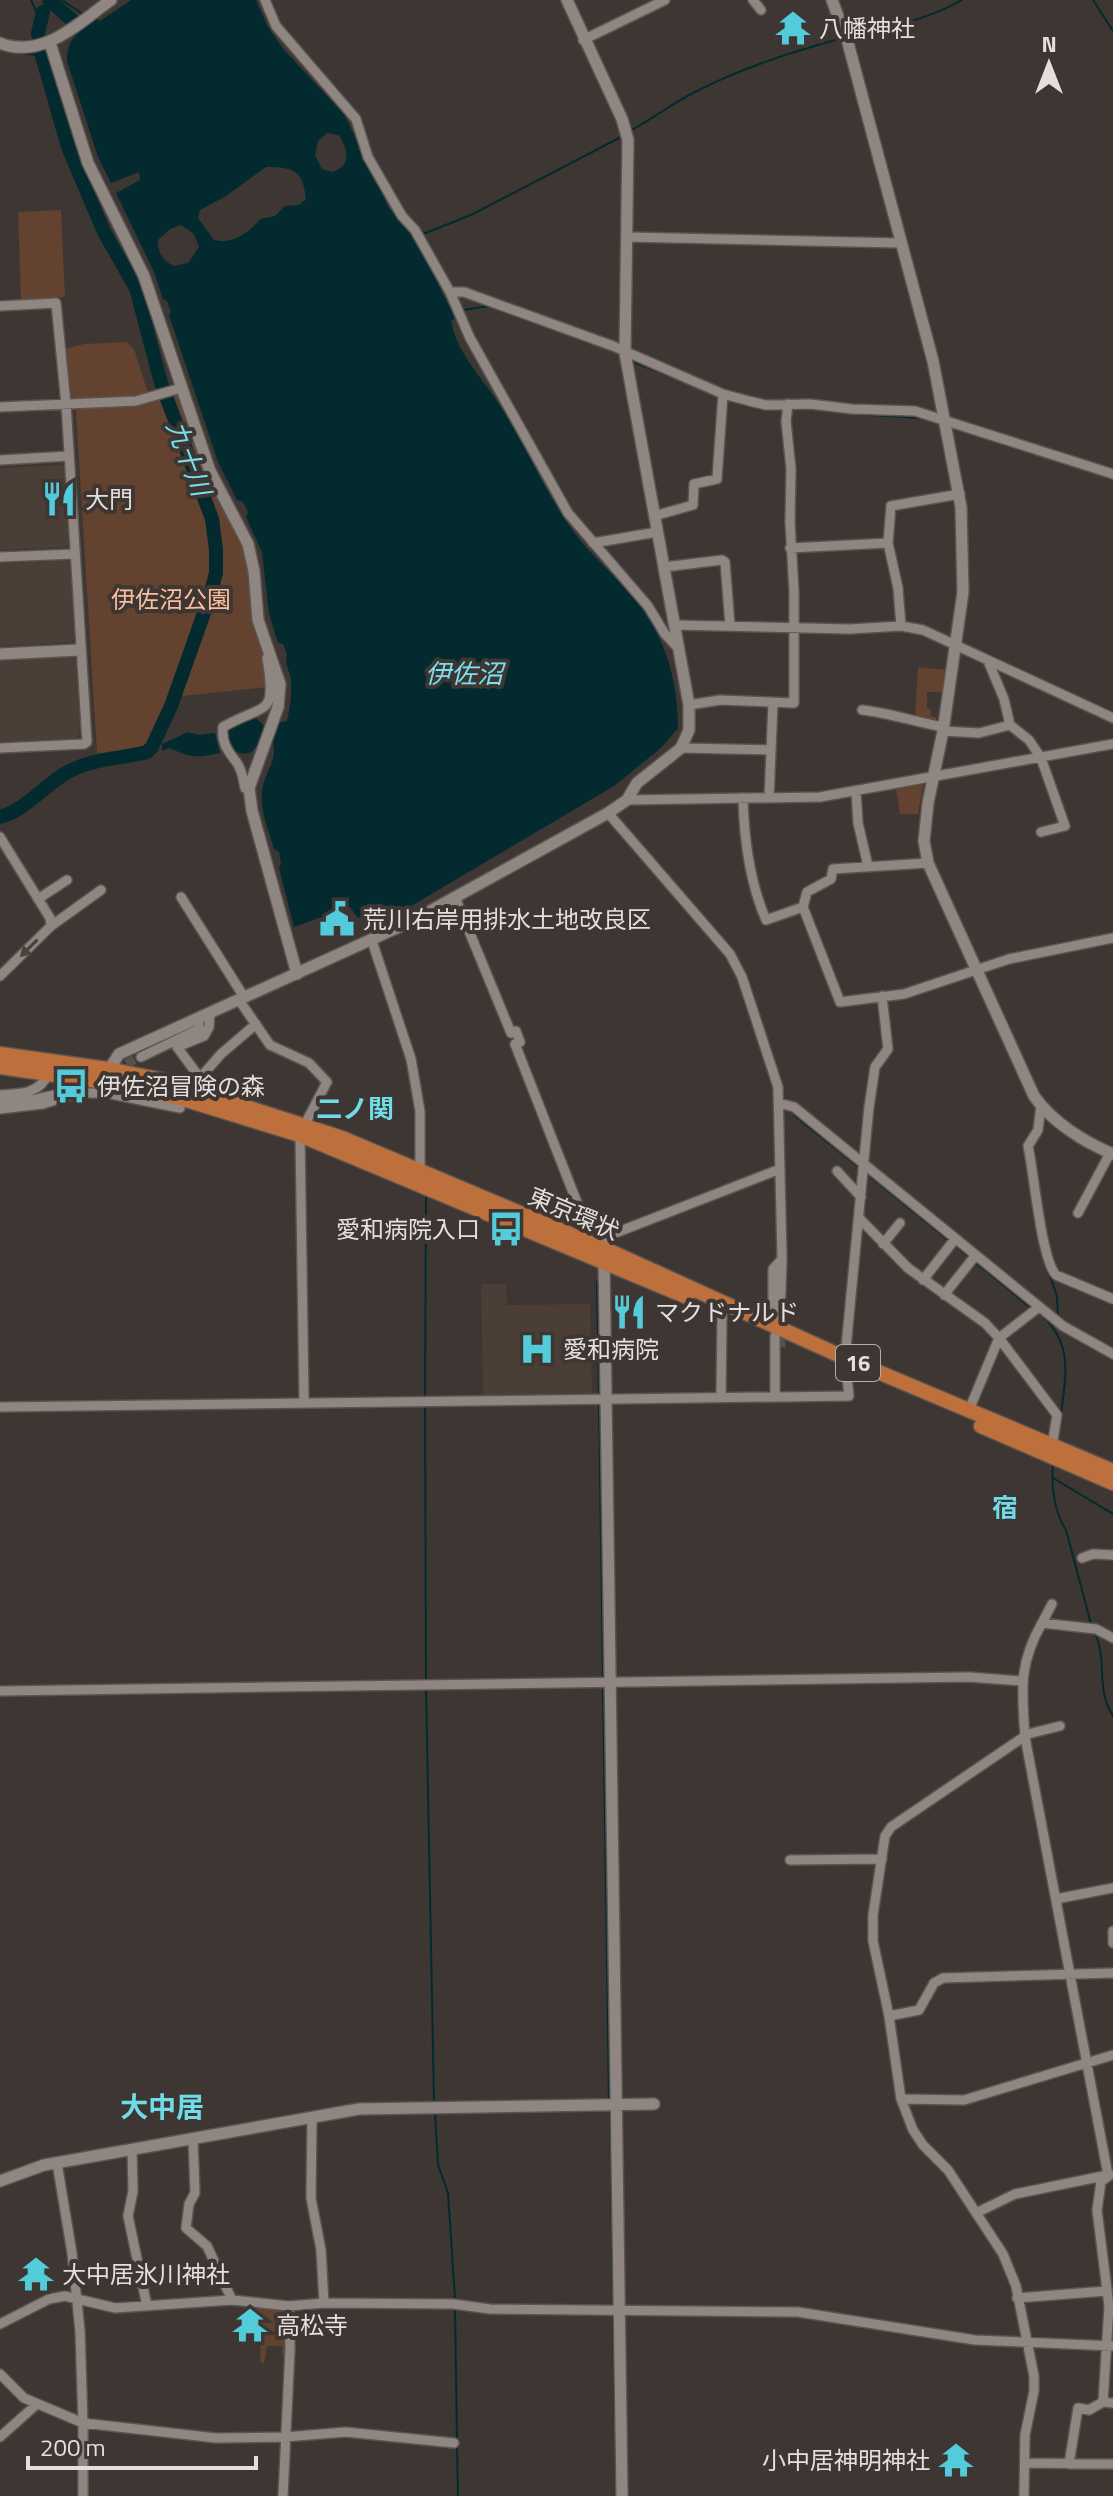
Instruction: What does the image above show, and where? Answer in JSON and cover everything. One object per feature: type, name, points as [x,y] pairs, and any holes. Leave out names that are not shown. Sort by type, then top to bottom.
[{"type":"highway","name":"東京環状","points":[[0,1054],[105,1076],[197,1090],[605,1249],[722,1312],[777,1332]]},
{"type":"highway","name":"東京環状","points":[[0,1067],[48,1074],[105,1076],[302,1130],[420,1172],[605,1249],[777,1332],[1113,1483]]},
{"type":"highway","name":"東京環状","points":[[846,1362],[1113,1471]]},
{"type":"street","points":[[0,43],[33,48],[48,43],[111,0]]},
{"type":"street","points":[[265,0],[276,26],[356,119],[368,157],[450,292],[470,338],[568,513],[648,606],[677,647]]},
{"type":"street","points":[[105,1076],[119,1054],[372,941],[608,813],[627,800],[637,783],[681,748],[689,730],[689,705],[625,353],[628,140],[622,119],[567,0]]},
{"type":"street","points":[[583,40],[665,0]]},
{"type":"street","points":[[753,0],[761,10]]},
{"type":"street","points":[[832,0],[848,43],[901,243],[947,421],[960,494],[964,575],[943,729],[925,825],[928,863],[1024,1076],[1041,1105],[1082,1138],[1111,1154],[1078,1213]]},
{"type":"street","points":[[48,43],[88,163],[144,276],[176,390],[210,471],[248,544],[254,571],[258,620],[280,684],[274,721],[249,788],[252,811],[297,974]]},
{"type":"street","points":[[626,237],[901,243]]},
{"type":"street","points":[[450,292],[464,292],[613,346],[723,394],[766,405],[915,411],[1113,474]]},
{"type":"street","points":[[0,306],[56,303],[66,404],[87,742],[0,748]]},
{"type":"street","points":[[0,407],[136,401],[176,390]]},
{"type":"street","points":[[654,516],[693,505],[694,484],[717,479],[723,394]]},
{"type":"street","points":[[689,705],[720,700],[794,703],[788,404]]},
{"type":"street","points":[[0,460],[69,456]]},
{"type":"street","points":[[901,626],[898,588],[888,543],[891,506],[960,494]]},
{"type":"street","points":[[593,543],[657,532]]},
{"type":"street","points":[[790,548],[888,543]]},
{"type":"street","points":[[0,557],[75,554]]},
{"type":"street","points":[[664,567],[725,562],[730,625]]},
{"type":"street","points":[[675,625],[901,626],[923,630],[1113,718]]},
{"type":"street","points":[[249,788],[245,788],[237,763],[226,750],[222,733],[223,727],[263,710],[269,704],[269,671],[263,635]]},
{"type":"street","points":[[0,654],[79,650]]},
{"type":"street","points":[[988,661],[1004,699],[1010,725],[1029,740],[1041,758],[1065,826],[1041,832]]},
{"type":"street","points":[[769,798],[773,703]]},
{"type":"street","points":[[862,710],[894,714],[943,729],[979,733],[1010,725]]},
{"type":"street","points":[[627,800],[820,797],[1113,744]]},
{"type":"street","points":[[681,748],[771,750]]},
{"type":"street","points":[[856,791],[858,823],[868,866]]},
{"type":"street","points":[[743,798],[750,860],[766,920],[803,907]]},
{"type":"street","points":[[608,813],[738,966],[778,1087],[782,1259],[773,1269],[779,1396]]},
{"type":"street","points":[[0,837],[50,918],[51,926]]},
{"type":"street","points":[[928,863],[833,869],[831,879],[807,892],[803,907],[840,1002],[904,994],[1009,959],[1113,938]]},
{"type":"street","points":[[38,899],[67,880]]},
{"type":"street","points":[[0,976],[51,926],[101,890]]},
{"type":"street","points":[[181,897],[270,1045],[309,1063],[327,1082],[302,1130],[304,1401]]},
{"type":"street","points":[[455,897],[511,1033],[516,1031],[520,1042],[515,1044],[587,1228],[601,1223],[605,1249],[622,2496]]},
{"type":"street","points":[[372,941],[411,1059],[420,1111],[420,1172]]},
{"type":"street","points":[[0,1407],[849,1396],[846,1362],[875,1067],[888,1049],[882,996]]},
{"type":"street","points":[[204,1015],[209,1027],[204,1036],[177,1047],[200,1078],[221,1054],[256,1024]]},
{"type":"street","points":[[141,1057],[199,1029],[204,1015]]},
{"type":"street","points":[[0,1095],[37,1088],[44,1083],[48,1074]]},
{"type":"street","points":[[0,1106],[68,1090]]},
{"type":"street","points":[[0,1106],[43,1104],[78,1093],[106,1093],[180,1108],[180,1098]]},
{"type":"street","points":[[779,1103],[794,1107],[973,1259],[1077,1336],[1113,1354]]},
{"type":"street","points":[[1041,1105],[1038,1130],[1028,1146],[1051,1271],[1113,1299]]},
{"type":"street","points":[[605,1249],[780,1169]]},
{"type":"street","points":[[837,1171],[861,1197]]},
{"type":"street","points":[[859,1218],[923,1280],[985,1323],[999,1338],[1057,1415],[1052,1446]]},
{"type":"street","points":[[883,1244],[900,1223]]},
{"type":"street","points":[[923,1280],[953,1242]]},
{"type":"street","points":[[944,1295],[973,1259]]},
{"type":"street","points":[[969,1410],[999,1338],[1039,1307]]},
{"type":"street","points":[[721,1397],[722,1312]]},
{"type":"street","points":[[1082,1558],[1093,1554],[1113,1555]]},
{"type":"street","points":[[1052,1604],[1028,1647],[1022,1681],[1025,1737],[1111,2175]]},
{"type":"street","points":[[1042,1623],[1096,1629],[1113,1638]]},
{"type":"street","points":[[0,1691],[969,1677],[1022,1681]]},
{"type":"street","points":[[1024,2496],[1025,2435],[1034,2391],[1033,2366],[1025,2342],[1016,2286],[1003,2254],[948,2170],[913,2130],[901,2099],[889,2016],[873,1941],[873,1915],[885,1836],[897,1821],[1025,1737],[1060,1726]]},
{"type":"street","points":[[790,1860],[882,1859]]},
{"type":"street","points":[[1056,1899],[1113,1888]]},
{"type":"street","points":[[1113,1931],[1113,1943]]},
{"type":"street","points":[[889,2016],[919,2010],[934,1983],[943,1978],[1113,1973]]},
{"type":"street","points":[[901,2099],[964,2100],[1113,2055]]},
{"type":"street","points":[[0,2181],[57,2163],[377,2108],[654,2104]]},
{"type":"street","points":[[312,2117],[311,2198],[321,2250],[324,2303]]},
{"type":"street","points":[[193,2139],[195,2193],[189,2204],[186,2228],[207,2246],[232,2300]]},
{"type":"street","points":[[132,2149],[133,2191],[128,2216],[147,2306]]},
{"type":"street","points":[[57,2163],[72,2253],[80,2331],[83,2496]]},
{"type":"street","points":[[976,2213],[1015,2194],[1111,2175]]},
{"type":"street","points":[[1069,2464],[1078,2408],[1089,2410],[1108,2403],[1109,2317],[1097,2210],[1101,2182],[1111,2175]]},
{"type":"street","points":[[1102,2242],[1113,2239]]},
{"type":"street","points":[[1017,2298],[1106,2291]]},
{"type":"street","points":[[0,2324],[49,2299],[65,2296],[115,2308],[232,2300],[289,2306],[324,2303],[453,2304],[490,2309],[798,2312],[975,2340],[1110,2346]]},
{"type":"street","points":[[283,2496],[289,2306]]},
{"type":"street","points":[[0,2374],[24,2398],[83,2423],[216,2438],[346,2432],[454,2443]]},
{"type":"street","points":[[0,2437],[37,2404]]},
{"type":"street","points":[[1025,2463],[1113,2464]]},
{"type":"shaded area","points":[[62,465],[66,469],[70,543],[65,547],[0,550],[0,468]]},
{"type":"shaded area","points":[[66,560],[71,564],[75,638],[71,642],[0,646],[0,564]]},
{"type":"shaded area","points":[[72,656],[76,660],[80,733],[76,738],[0,742],[0,659]]},
{"type":"shaded area","name":"愛和病院","points":[[481,1284],[506,1284],[507,1305],[590,1304],[592,1393],[483,1395]]},
{"type":"green space","points":[[61,210],[65,297],[21,300],[18,212]]},
{"type":"green space","points":[[126,342],[134,349],[149,396],[72,402],[67,397],[64,349],[84,344]]},
{"type":"green space","name":"伊佐沼公園","points":[[179,393],[244,541],[268,687],[173,697],[159,728],[144,748],[137,752],[97,753],[76,411],[79,408],[148,402]]},
{"type":"green space","points":[[918,667],[946,670],[942,692],[927,692],[927,708],[931,709],[931,716],[936,717],[936,724],[915,719]]},
{"type":"green space","points":[[923,785],[918,814],[900,814],[896,789]]},
{"type":"green space","points":[[252,2305],[285,2309],[286,2358],[283,2357],[282,2346],[267,2346],[264,2364],[260,2362],[262,2318],[250,2315]]},
{"type":"water","name":"伊佐沼","points":[[131,0],[256,0],[268,27],[284,50],[344,114],[389,208],[405,225],[425,257],[455,318],[451,321],[454,333],[465,355],[509,420],[573,531],[642,608],[667,656],[675,692],[678,728],[661,748],[614,786],[386,921],[357,917],[350,907],[294,927],[279,868],[279,852],[274,849],[262,807],[263,786],[274,755],[273,743],[258,744],[250,753],[241,753],[232,751],[225,734],[228,729],[256,718],[264,726],[287,721],[291,686],[287,655],[283,644],[278,643],[269,614],[262,552],[246,517],[248,512],[243,502],[237,500],[218,462],[167,301],[163,299],[154,272],[116,193],[140,180],[139,172],[111,183],[98,157],[67,61],[69,46],[75,36],[97,19],[100,21]],"holes":[[[327,133],[339,135],[346,152],[343,166],[332,172],[322,169],[315,155],[318,141]],[[266,167],[275,167],[289,169],[299,176],[306,199],[299,205],[285,206],[275,216],[260,219],[240,237],[227,241],[214,240],[198,218],[200,210],[226,196]],[[181,225],[194,234],[199,247],[188,263],[174,266],[162,256],[158,240],[170,229]]]},
{"type":"water","points":[[188,732],[198,735],[215,733],[220,753],[194,756],[169,748],[162,751],[162,744]]},
{"type":"waterway","points":[[31,0],[37,13],[38,33]]},
{"type":"waterway","points":[[49,0],[95,40]]},
{"type":"waterway","points":[[62,0],[84,15]]},
{"type":"waterway","points":[[849,37],[921,18],[962,0]]},
{"type":"waterway","points":[[1093,0],[1113,31]]},
{"type":"waterway","name":"九十川","points":[[0,817],[18,809],[78,767],[147,752],[152,747],[171,706],[216,573],[212,519],[161,383],[136,288],[104,232],[68,147],[42,56],[38,33],[43,12]]},
{"type":"waterway","points":[[630,131],[687,96],[731,75],[843,38]]},
{"type":"waterway","points":[[0,49],[11,51]]},
{"type":"waterway","points":[[17,52],[42,56]]},
{"type":"waterway","points":[[423,234],[471,215],[621,137]]},
{"type":"waterway","points":[[464,310],[489,306]]},
{"type":"waterway","points":[[633,362],[675,378]]},
{"type":"waterway","points":[[725,399],[761,409]]},
{"type":"waterway","points":[[792,409],[817,409]]},
{"type":"waterway","points":[[856,414],[921,418]]},
{"type":"waterway","points":[[988,439],[1028,452]]},
{"type":"waterway","points":[[614,814],[733,950],[747,977],[767,1040]]},
{"type":"waterway","points":[[388,975],[414,1053]]},
{"type":"waterway","points":[[420,1087],[425,1108],[425,1164]]},
{"type":"waterway","points":[[794,1115],[861,1169]]},
{"type":"waterway","points":[[866,1173],[948,1240]]},
{"type":"waterway","points":[[425,1398],[426,1196]]},
{"type":"waterway","points":[[956,1246],[969,1257]]},
{"type":"waterway","points":[[974,1261],[1031,1308]]},
{"type":"waterway","points":[[1047,1267],[1057,1296],[1058,1315]]},
{"type":"waterway","points":[[597,1282],[599,1397]]},
{"type":"waterway","points":[[1037,1311],[1057,1334],[1065,1358],[1061,1414]]},
{"type":"waterway","points":[[599,1403],[603,1677]]},
{"type":"waterway","points":[[425,1404],[426,1682]]},
{"type":"waterway","points":[[1053,1464],[1056,1507],[1066,1530],[1091,1624]]},
{"type":"waterway","points":[[1053,1478],[1113,1514]]},
{"type":"waterway","points":[[1095,1633],[1101,1654],[1104,1695],[1113,1716]]},
{"type":"waterway","points":[[603,1687],[609,2101]]},
{"type":"waterway","points":[[426,1688],[434,2101]]},
{"type":"waterway","points":[[610,2111],[613,2305]]},
{"type":"waterway","points":[[435,2112],[438,2165],[448,2193],[455,2299]]},
{"type":"waterway","points":[[455,2309],[457,2439]]},
{"type":"waterway","points":[[613,2315],[616,2496]]},
{"type":"waterway","points":[[457,2445],[458,2496]]},
{"type":"tunnel","points":[[114,1069],[141,1057]]},
{"type":"tunnel","points":[[68,1090],[86,1081]]},
{"type":"tunnel","points":[[780,1325],[781,1349]]},
{"type":"place","name":"八幡神社","points":[[793,28]]},
{"type":"place","name":"大門","points":[[59,499]]},
{"type":"place","name":"荒川右岸用排水土地改良区","points":[[337,919]]},
{"type":"place","name":"伊佐沼冒険の森","points":[[71,1086]]},
{"type":"place","name":"愛和病院入口","points":[[506,1229]]},
{"type":"place","name":"マクドナルド","points":[[629,1312]]},
{"type":"place","name":"愛和病院","points":[[537,1349]]},
{"type":"place","name":"大中居氷川神社","points":[[36,2274]]},
{"type":"place","name":"高松寺","points":[[250,2325]]},
{"type":"place","name":"小中居神明神社","points":[[956,2460]]},
{"type":"district","name":"二ノ関","points":[[355,1108]]},
{"type":"district","name":"宿","points":[[1005,1507]]},
{"type":"district","name":"大中居","points":[[162,2106]]}]
